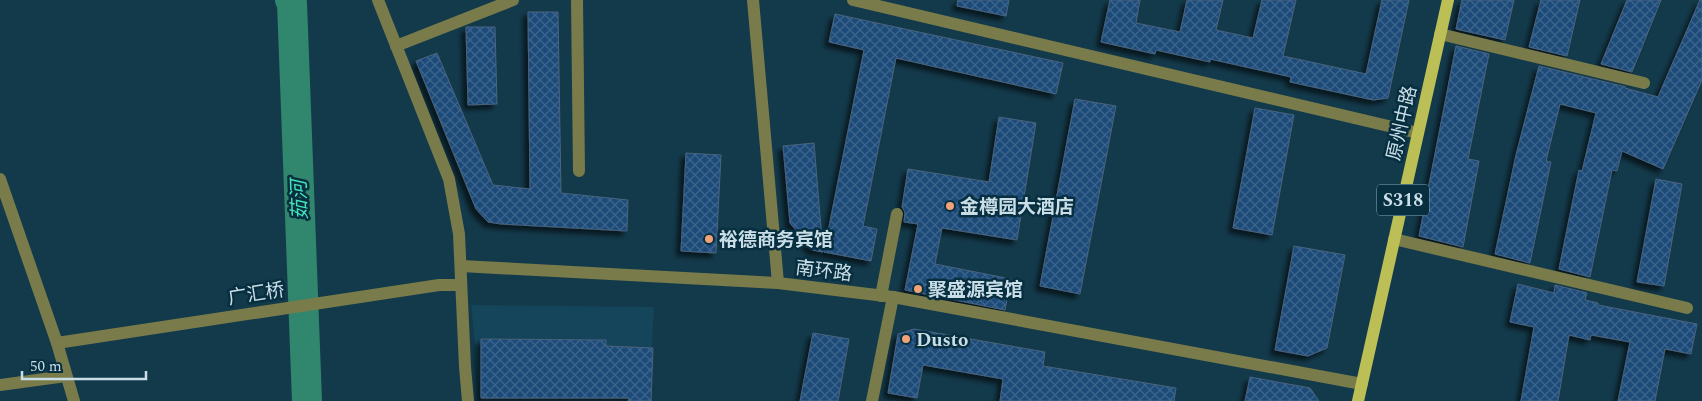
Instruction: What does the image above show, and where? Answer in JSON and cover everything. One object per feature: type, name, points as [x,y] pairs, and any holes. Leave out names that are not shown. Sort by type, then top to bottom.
[{"type":"main road","name":"原州中路","points":[[1358,401],[1448,0]]},
{"type":"street","points":[[378,0],[449,178],[459,234],[468,401]]},
{"type":"street","points":[[396,46],[512,0]]},
{"type":"street","points":[[577,0],[579,171]]},
{"type":"street","name":"南环路","points":[[753,0],[778,283],[887,296],[1362,384]]},
{"type":"street","points":[[853,0],[1418,132]]},
{"type":"street","points":[[1440,34],[1644,83]]},
{"type":"street","points":[[0,179],[57,342],[74,401]]},
{"type":"street","points":[[872,401],[897,214]]},
{"type":"street","points":[[1394,239],[1687,308]]},
{"type":"street","points":[[461,266],[778,283]]},
{"type":"street","name":"广汇桥","points":[[57,342],[439,285],[461,285]]},
{"type":"street","points":[[0,384],[66,376]]},
{"type":"shaded area","points":[[471,305],[654,307],[649,401],[481,401]]},
{"type":"building","points":[[958,0],[1009,0],[1006,16],[957,6]]},
{"type":"building","points":[[1110,0],[1140,0],[1136,23],[1180,32],[1187,0],[1223,0],[1216,30],[1253,38],[1262,0],[1296,0],[1283,56],[1366,74],[1382,0],[1409,0],[1388,98],[1373,100],[1290,82],[1291,77],[1210,59],[1210,62],[1156,50],[1155,54],[1101,42]]},
{"type":"building","points":[[1462,0],[1514,0],[1505,40],[1456,29]]},
{"type":"building","points":[[1541,0],[1580,0],[1567,56],[1529,47]]},
{"type":"building","points":[[1627,0],[1661,0],[1632,72],[1601,64]]},
{"type":"building","points":[[1700,0],[1702,0],[1702,80],[1663,169],[1622,151],[1617,171],[1612,170],[1590,277],[1559,269],[1579,170],[1582,171],[1596,113],[1560,104],[1546,161],[1551,162],[1530,263],[1495,254],[1516,155],[1539,66],[1626,87],[1658,97]]},
{"type":"building","points":[[528,12],[558,12],[561,193],[628,200],[627,231],[501,224],[488,222],[476,209],[416,61],[437,53],[493,185],[530,189]]},
{"type":"building","points":[[835,14],[1063,63],[1056,94],[896,58],[863,226],[877,229],[871,261],[824,252],[864,50],[829,42]]},
{"type":"building","points":[[466,27],[495,27],[497,104],[468,105]]},
{"type":"building","points":[[1456,46],[1489,54],[1468,159],[1479,161],[1463,247],[1419,236]]},
{"type":"building","points":[[1075,99],[1116,106],[1080,294],[1040,286]]},
{"type":"building","points":[[1255,108],[1294,115],[1272,235],[1233,228]]},
{"type":"building","points":[[999,117],[1036,123],[1017,240],[942,228],[935,264],[1011,279],[1005,310],[905,290],[918,224],[904,222],[905,212],[902,207],[908,169],[989,182]]},
{"type":"building","points":[[814,143],[823,252],[812,250],[790,223],[783,146]]},
{"type":"building","points":[[686,153],[721,155],[716,253],[681,251]]},
{"type":"building","points":[[1656,179],[1682,184],[1664,286],[1637,282]]},
{"type":"building","points":[[1294,246],[1345,255],[1327,348],[1308,356],[1275,350]]},
{"type":"building","points":[[1518,284],[1554,293],[1555,285],[1587,293],[1585,300],[1598,303],[1598,305],[1697,324],[1691,354],[1665,349],[1655,401],[1618,401],[1630,342],[1591,335],[1590,340],[1569,335],[1558,401],[1521,401],[1534,327],[1510,322]]},
{"type":"building","points":[[914,329],[1045,352],[1043,366],[1176,388],[1174,401],[1000,401],[1003,379],[923,365],[917,398],[888,393],[898,334]]},
{"type":"building","points":[[813,333],[849,339],[838,401],[800,401]]},
{"type":"building","points":[[481,339],[606,340],[606,346],[653,348],[651,401],[628,401],[629,398],[481,398]]},
{"type":"building","points":[[1250,377],[1310,388],[1319,401],[1245,401]]},
{"type":"waterway","name":"茹河","points":[[290,0],[292,3],[307,401]]},
{"type":"place","name":"金樽园大酒店","points":[[950,206]]},
{"type":"place","name":"裕德商务宾馆","points":[[709,239]]},
{"type":"place","name":"聚盛源宾馆","points":[[918,289]]},
{"type":"place","name":"Dusto","points":[[906,339]]}]
